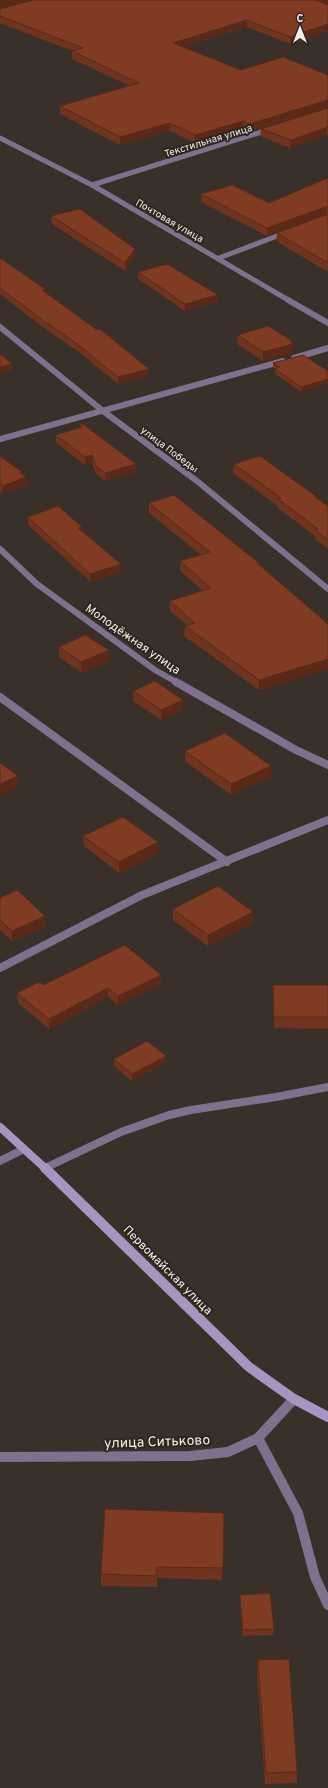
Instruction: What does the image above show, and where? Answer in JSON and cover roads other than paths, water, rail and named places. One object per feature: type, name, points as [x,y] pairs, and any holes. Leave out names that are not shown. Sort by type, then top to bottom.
[{"type":"main road","name":"Первомайская улица","points":[[0,1127],[45,1168],[249,1367],[294,1400],[328,1417]]},
{"type":"street","name":"Текстильная улица","points":[[92,185],[276,128]]},
{"type":"street","name":"Почтовая улица","points":[[0,138],[92,185],[328,323]]},
{"type":"street","points":[[219,258],[292,231]]},
{"type":"street","name":"улица Победы","points":[[0,327],[103,412],[197,481],[328,589]]},
{"type":"street","points":[[0,439],[103,412],[328,348]]},
{"type":"street","name":"Молодёжная улица","points":[[0,549],[38,584],[155,670],[296,750],[328,765]]},
{"type":"street","points":[[0,697],[227,862]]},
{"type":"street","points":[[0,968],[142,895],[328,820]]},
{"type":"street","points":[[45,1168],[100,1141],[170,1114],[265,1099],[328,1087]]},
{"type":"street","points":[[0,1161],[24,1149]]},
{"type":"street","name":"улица Ситьково","points":[[0,1457],[190,1456],[228,1452],[258,1438],[294,1400]]},
{"type":"street","points":[[258,1438],[298,1513],[314,1577],[328,1605]]}]
